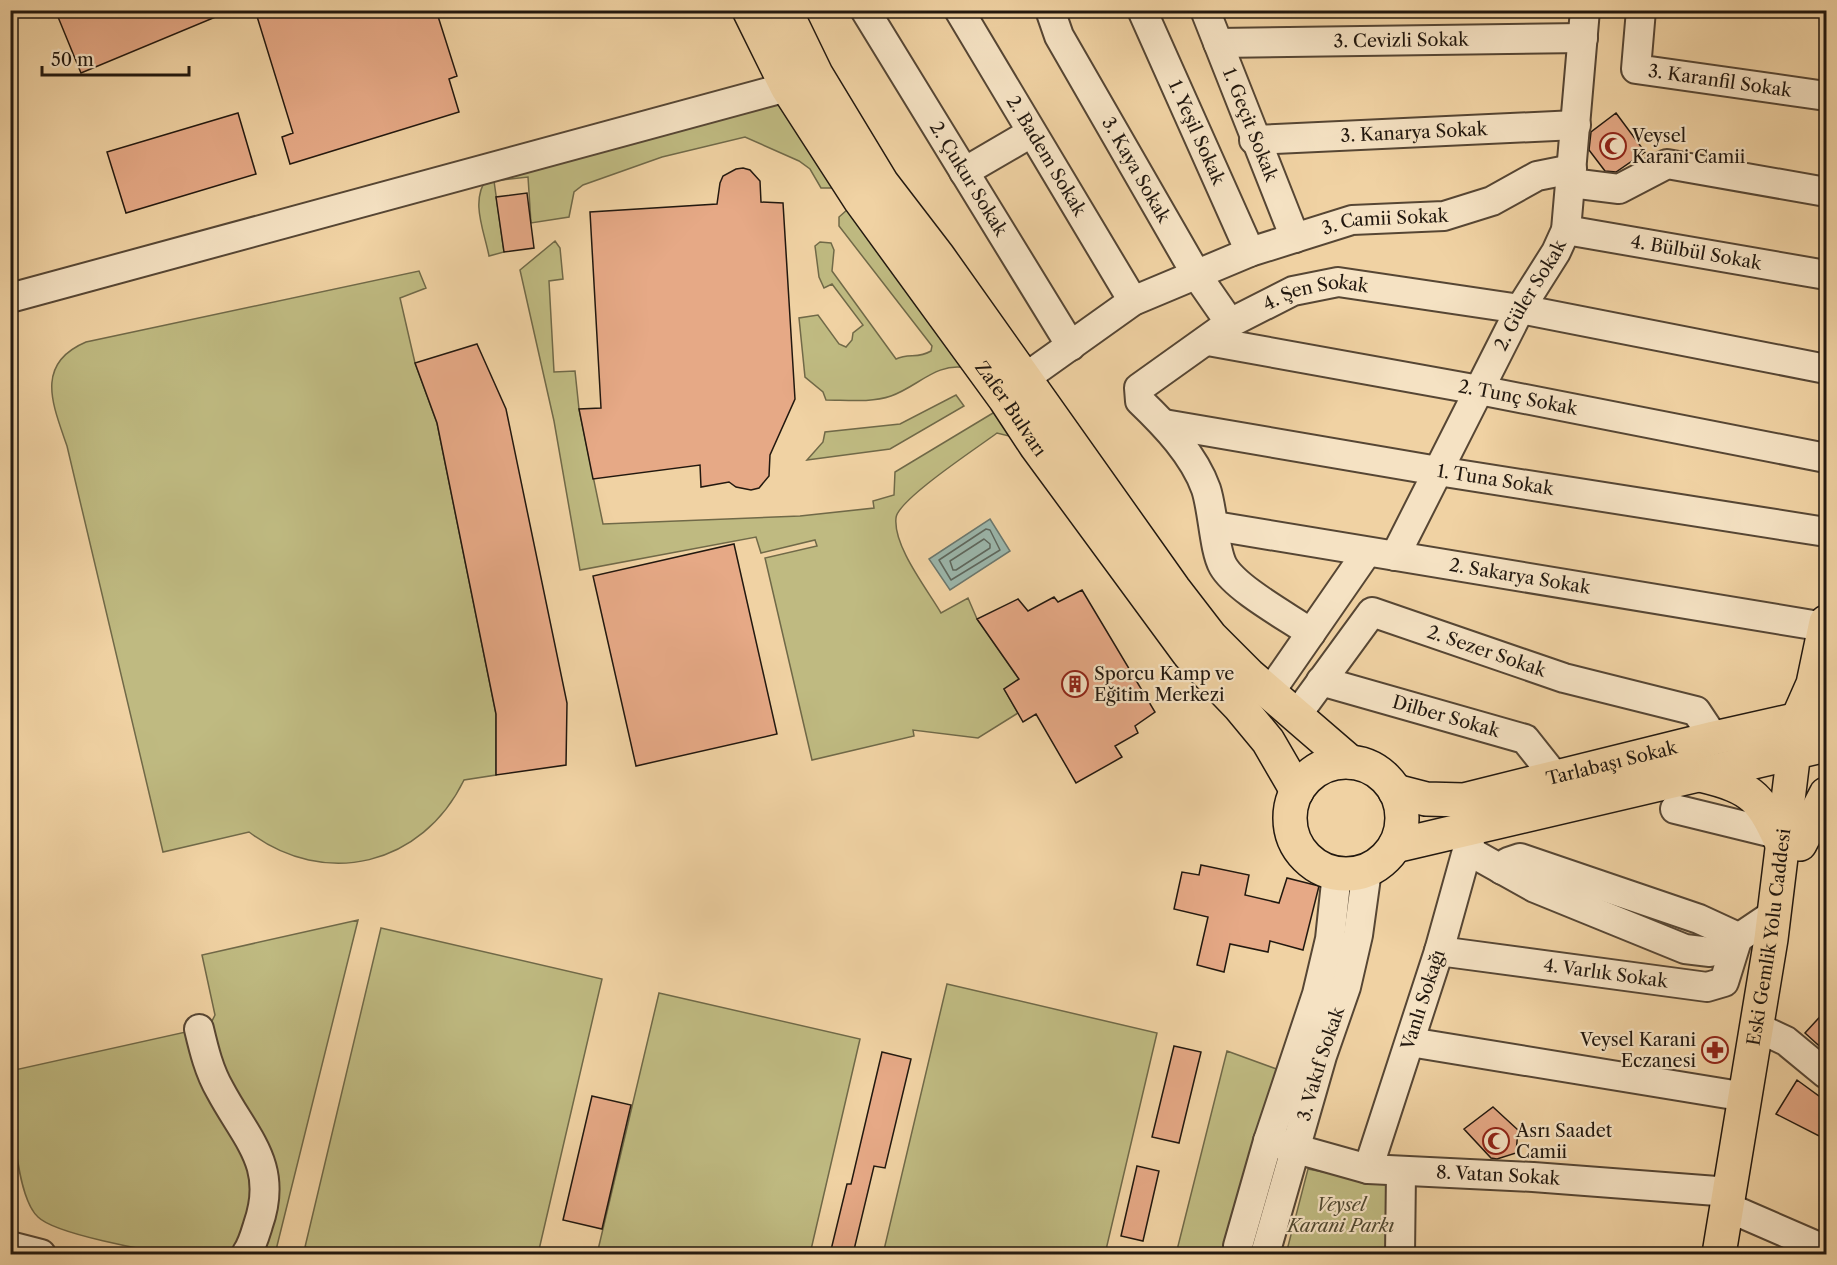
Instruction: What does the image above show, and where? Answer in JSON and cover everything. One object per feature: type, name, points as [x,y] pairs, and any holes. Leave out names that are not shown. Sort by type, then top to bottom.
[{"type":"main road","name":"Zafer Bulvarı","points":[[749,10],[787,87],[860,200],[1005,399],[1036,446],[1189,654],[1239,705],[1268,741],[1297,791]]},
{"type":"main road","name":"Zafer Bulvarı","points":[[784,10],[816,74],[882,183],[1210,637],[1350,762]]},
{"type":"main road","name":"Eski Gemlik Yolu Caddesi","points":[[1719,1254],[1774,914],[1787,842],[1813,725],[1826,625]]},
{"type":"main road","points":[[1395,846],[1470,840],[1698,774],[1813,725]]},
{"type":"main road","name":"Tarlabaşı Sokak","points":[[1395,791],[1426,799],[1464,800],[1714,738],[1813,725]]},
{"type":"main road","points":[[1350,762],[1368,766],[1383,776],[1395,791],[1402,809],[1402,828],[1395,846],[1383,860],[1352,872],[1312,863],[1299,851],[1292,834],[1289,816],[1297,791],[1316,771],[1332,764],[1350,762]]},
{"type":"main road","points":[[1698,774],[1731,783],[1756,797],[1787,842],[1786,959],[1769,1033],[1748,1085]]},
{"type":"main road","points":[[1787,842],[1827,794]]},
{"type":"street","name":"2. Çukur Sokak","points":[[865,10],[1071,346]]},
{"type":"street","name":"2. Badem Sokak","points":[[958,10],[1133,301]]},
{"type":"street","name":"3. Kaya Sokak","points":[[1050,10],[1059,36],[1196,274],[1230,323]]},
{"type":"street","name":"1. Yeşil Sokak","points":[[1142,10],[1250,252]]},
{"type":"street","name":"1. Geçit Sokak","points":[[1205,10],[1254,140],[1295,238]]},
{"type":"street","name":"3. Karanfil Sokak","points":[[1641,10],[1636,69],[1827,96]]},
{"type":"street","name":"3. Cevizli Sokak","points":[[1218,43],[1584,24]]},
{"type":"street","name":"2. Güler Sokak","points":[[1270,692],[1311,633],[1381,554],[1438,471],[1520,309],[1556,252],[1566,230],[1584,24]]},
{"type":"street","points":[[10,298],[787,87],[816,74]]},
{"type":"street","name":"3. Kanarya Sokak","points":[[1254,140],[1576,125]]},
{"type":"street","points":[[964,172],[1031,133]]},
{"type":"street","name":"3. Camii Sokak","points":[[1196,274],[1250,252],[1353,220],[1444,216],[1492,201],[1537,176],[1571,176],[1619,189],[1667,164],[1827,192]]},
{"type":"street","name":"4. Bülbül Sokak","points":[[1566,230],[1827,275]]},
{"type":"street","points":[[1025,378],[1133,301],[1196,274]]},
{"type":"street","name":"4. Şen Sokak","points":[[1311,633],[1232,578],[1222,564],[1206,489],[1194,465],[1164,424],[1140,401],[1139,388],[1208,341],[1230,323],[1293,291],[1338,282],[1520,309],[1827,369]]},
{"type":"street","name":"2. Tunç Sokak","points":[[1208,341],[1479,390],[1827,458]]},
{"type":"street","name":"1. Tuna Sokak","points":[[1164,424],[1438,471],[1827,532]]},
{"type":"street","name":"2. Sakarya Sokak","points":[[1215,526],[1826,625]]},
{"type":"street","name":"2. Sezer Sokak","points":[[1296,716],[1371,612],[1564,678],[1696,711],[1714,738]]},
{"type":"street","name":"Dilber Sokak","points":[[1321,681],[1525,739],[1556,778]]},
{"type":"street","points":[[1675,809],[1787,842]]},
{"type":"street","points":[[1470,840],[1502,870],[1535,888],[1685,949],[1710,952],[1725,947],[1774,914]]},
{"type":"street","name":"Vanlı Sokağı","points":[[1368,1169],[1439,951],[1470,840]]},
{"type":"street","name":"3. Vakıf Sokak","points":[[1265,1254],[1282,1144],[1330,939],[1352,872]]},
{"type":"street","name":"4. Varlık Sokak","points":[[1439,951],[1707,987],[1724,982],[1738,937]]},
{"type":"street","points":[[199,1029],[208,1065],[219,1090],[254,1143],[264,1169],[264,1207],[246,1254]]},
{"type":"street","points":[[1769,1033],[1786,1041],[1827,1074]]},
{"type":"street","points":[[1410,1041],[1748,1085]]},
{"type":"street","name":"3. Vakıf Sokak","points":[[1239,1254],[1238,1246],[1282,1144]]},
{"type":"street","name":"8. Vatan Sokak","points":[[1282,1144],[1368,1169],[1401,1173],[1533,1177],[1729,1199],[1827,1250]]},
{"type":"street","points":[[1400,1254],[1401,1173]]},
{"type":"street","points":[[10,1246],[40,1254]]},
{"type":"green space","points":[[792,100],[835,188],[821,188],[810,169],[799,161],[745,137],[662,157],[583,185],[574,192],[569,217],[531,223],[528,177],[494,181],[504,252],[489,256],[479,206],[479,196],[487,178]]},
{"type":"green space","points":[[848,209],[967,368],[946,368],[901,392],[867,400],[826,400],[823,392],[805,377],[799,318],[818,315],[839,344],[846,347],[852,340],[853,333],[863,325],[832,284],[824,288],[819,277],[815,246],[820,242],[831,243],[834,250],[832,271],[896,359],[922,355],[931,351],[932,346],[839,226],[839,217]]},
{"type":"green space","points":[[555,241],[560,248],[563,279],[549,281],[554,372],[575,371],[579,409],[603,524],[800,516],[874,508],[873,501],[894,495],[895,472],[1003,407],[1013,437],[997,433],[924,487],[900,510],[896,518],[896,529],[905,554],[941,613],[968,598],[977,619],[1019,679],[1004,689],[1018,713],[978,738],[913,730],[914,736],[812,760],[765,558],[817,546],[815,540],[761,553],[756,537],[580,570],[554,421],[520,270]]},
{"type":"green space","points":[[419,271],[426,288],[400,298],[415,363],[437,423],[496,714],[496,775],[464,780],[446,809],[423,832],[398,849],[369,860],[339,863],[309,860],[278,850],[249,832],[163,852],[67,446],[53,401],[53,374],[59,362],[70,351],[86,342]]},
{"type":"green space","points":[[956,395],[964,406],[890,449],[807,460],[823,442],[825,432],[900,424]]},
{"type":"green space","points":[[358,920],[275,1254],[254,1254],[271,1216],[209,1027],[215,1015],[202,955]]},
{"type":"green space","points":[[381,928],[602,979],[538,1254],[338,1254],[305,1247]]},
{"type":"green space","points":[[947,984],[1157,1033],[1105,1254],[883,1254]]},
{"type":"green space","points":[[659,993],[860,1039],[810,1254],[597,1254]]},
{"type":"green space","points":[[190,1031],[260,1186],[234,1254],[190,1255],[145,1249],[63,1230],[38,1217],[30,1206],[19,1170],[13,1125],[10,1071]]},
{"type":"green space","points":[[1227,1051],[1282,1071],[1224,1254],[1176,1254]]},
{"type":"green space","name":"Veysel Karani Parkı","points":[[1308,1169],[1390,1185],[1388,1254],[1286,1254]]},
{"type":"water","points":[[990,519],[1010,551],[950,590],[929,559]]},
{"type":"building","points":[[73,10],[230,11],[81,73],[58,17]]},
{"type":"building","points":[[255,10],[436,10],[457,76],[449,79],[459,112],[290,164],[282,137],[293,133]]},
{"type":"building","points":[[238,113],[256,174],[126,213],[107,152]]},
{"type":"building","name":"Veysel Karani Camii","points":[[1616,113],[1645,152],[1616,172],[1605,171],[1589,150],[1591,132]]},
{"type":"building","points":[[743,168],[750,170],[760,181],[761,202],[783,203],[795,399],[770,455],[769,476],[759,488],[751,490],[736,487],[729,482],[701,487],[700,465],[593,479],[579,409],[601,408],[590,212],[717,204],[723,176]]},
{"type":"building","points":[[527,193],[534,248],[504,252],[496,197]]},
{"type":"building","points":[[477,344],[506,409],[567,703],[566,765],[496,775],[496,714],[437,423],[415,363]]},
{"type":"building","points":[[734,544],[777,734],[636,766],[593,576]]},
{"type":"building","name":"Sporcu Kamp ve Eğitim Merkezi","points":[[1082,590],[1155,712],[1135,726],[1138,733],[1115,746],[1122,757],[1076,783],[1036,714],[1023,722],[1004,689],[1019,679],[977,619],[1018,599],[1028,611],[1054,597],[1058,602]]},
{"type":"building","points":[[1201,865],[1249,875],[1245,895],[1279,903],[1287,878],[1319,886],[1303,950],[1270,941],[1268,952],[1230,944],[1224,972],[1197,965],[1208,917],[1174,909],[1182,872],[1199,875]]},
{"type":"building","points":[[1827,1009],[1827,1053],[1805,1033]]},
{"type":"building","points":[[1174,1046],[1201,1052],[1179,1143],[1152,1137]]},
{"type":"building","points":[[882,1052],[911,1059],[885,1168],[874,1166],[853,1254],[830,1254],[847,1184],[851,1184]]},
{"type":"building","points":[[1797,1080],[1827,1102],[1827,1140],[1776,1114]]},
{"type":"building","points":[[592,1096],[631,1105],[602,1229],[563,1220]]},
{"type":"building","name":"Asrı Saadet Camii","points":[[1493,1107],[1518,1130],[1516,1153],[1497,1159],[1491,1158],[1464,1129]]},
{"type":"building","points":[[1137,1166],[1159,1171],[1143,1241],[1121,1236]]},
{"type":"place","name":"Veysel Karani Camii","points":[[1613,146]]},
{"type":"place","name":"Sporcu Kamp ve Eğitim Merkezi","points":[[1075,684]]},
{"type":"place","name":"Veysel Karani Eczanesi","points":[[1715,1050]]},
{"type":"place","name":"Asrı Saadet Camii","points":[[1496,1141]]}]
